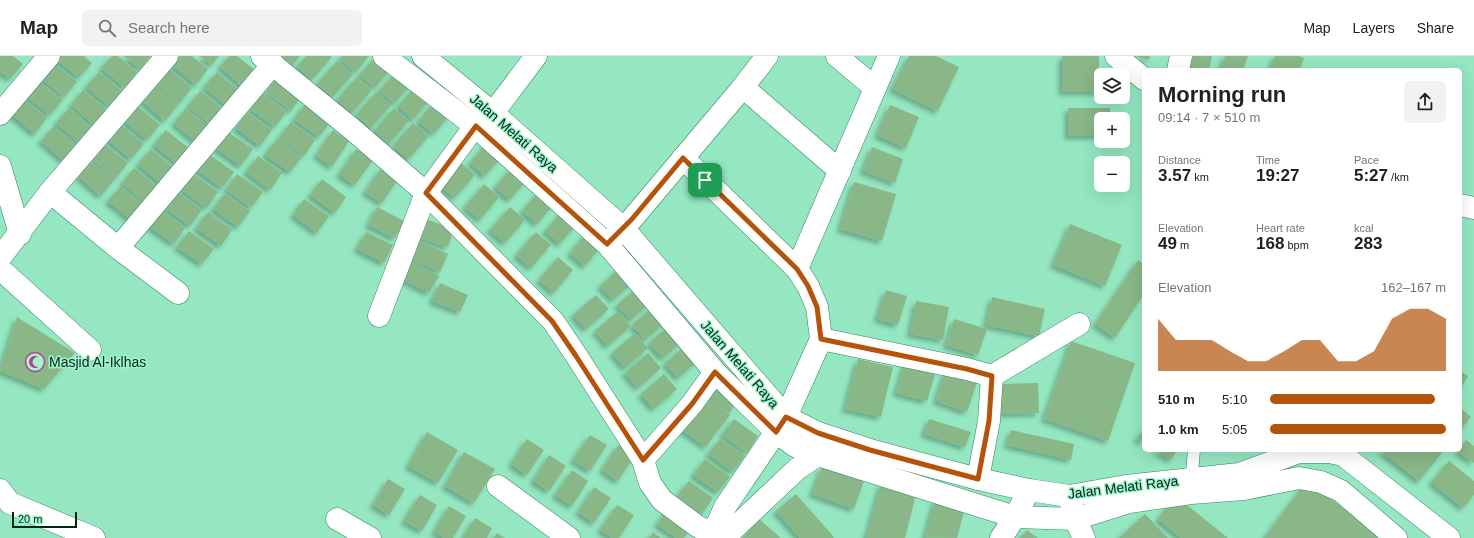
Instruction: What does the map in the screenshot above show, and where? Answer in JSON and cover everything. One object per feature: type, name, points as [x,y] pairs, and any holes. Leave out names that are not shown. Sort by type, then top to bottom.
[{"type":"street","points":[[0,114],[49,56]]},
{"type":"street","points":[[0,258],[20,234],[50,192],[167,56]]},
{"type":"street","name":"Jalan Melati Raya","points":[[423,56],[493,113],[623,228],[781,424],[795,446],[818,456],[1015,517],[1075,519],[1129,502],[1239,474],[1296,452]]},
{"type":"street","points":[[493,113],[536,56]]},
{"type":"street","points":[[607,244],[623,228],[683,158],[743,87],[766,56]]},
{"type":"street","points":[[837,56],[875,88]]},
{"type":"street","points":[[797,269],[889,56]]},
{"type":"street","points":[[1116,56],[1142,77]]},
{"type":"street","points":[[1178,68],[1181,56]]},
{"type":"street","name":"Jalan Melati Raya","points":[[387,57],[476,126],[607,244],[715,372],[781,424],[818,433],[870,450],[978,479],[1029,490],[1069,496],[1126,486],[1191,486],[1244,489],[1298,478],[1321,482],[1341,491],[1396,538]]},
{"type":"street","points":[[118,248],[267,60],[426,193],[552,321],[643,460],[650,483],[662,500],[697,526],[716,537]]},
{"type":"street","points":[[743,87],[840,171]]},
{"type":"street","points":[[379,316],[426,193],[476,126]]},
{"type":"street","points":[[683,158],[797,269],[808,286],[817,307],[821,339],[781,424],[725,507],[716,537]]},
{"type":"street","points":[[0,166],[20,234]]},
{"type":"street","points":[[50,192],[118,248],[178,294]]},
{"type":"street","points":[[1462,205],[1474,208]]},
{"type":"street","points":[[0,269],[90,350]]},
{"type":"street","points":[[821,339],[967,369],[992,376],[1080,324]]},
{"type":"street","points":[[643,460],[692,404],[715,372]]},
{"type":"street","points":[[978,479],[989,421],[992,376]]},
{"type":"street","points":[[1298,478],[1299,452]]},
{"type":"street","name":"Jalan Melati Raya","points":[[1330,452],[1343,455],[1449,538]]},
{"type":"street","points":[[716,537],[797,469],[818,456]]},
{"type":"street","points":[[498,486],[569,538]]},
{"type":"street","points":[[0,490],[10,503],[94,538]]},
{"type":"street","points":[[1001,538],[1015,517],[1029,490]]},
{"type":"street","points":[[1069,496],[1075,519],[1084,538]]},
{"type":"street","points":[[337,519],[370,538]]},
{"type":"lane","points":[[1191,486],[1194,452]]},
{"type":"building","points":[[0,56],[13,56],[23,64],[10,79],[0,71]]},
{"type":"building","points":[[58,56],[84,56],[92,63],[79,78],[56,59]]},
{"type":"building","points":[[112,56],[118,56],[137,72],[125,88],[101,68]]},
{"type":"building","points":[[124,56],[151,56],[140,69]]},
{"type":"building","points":[[180,56],[192,56],[208,69],[196,85],[172,65]]},
{"type":"building","points":[[200,56],[219,56],[212,65]]},
{"type":"building","points":[[229,56],[237,56],[256,71],[243,87],[220,67]]},
{"type":"building","points":[[281,56],[300,56],[292,66]]},
{"type":"building","points":[[306,56],[332,57],[312,80],[297,67]]},
{"type":"building","points":[[342,56],[369,56],[355,73],[339,59]]},
{"type":"building","points":[[377,56],[394,66],[375,88],[359,75]]},
{"type":"building","points":[[909,56],[936,56],[959,67],[938,111],[892,89]]},
{"type":"building","points":[[1062,56],[1099,56],[1099,68],[1094,68],[1094,92],[1062,92]]},
{"type":"building","points":[[1134,56],[1150,56],[1149,60]]},
{"type":"building","points":[[1193,56],[1212,56],[1209,68],[1190,68]]},
{"type":"building","points":[[1225,56],[1248,56],[1244,68],[1222,68]]},
{"type":"building","points":[[1275,56],[1299,56],[1304,58],[1301,68],[1271,68]]},
{"type":"building","points":[[337,61],[353,74],[333,97],[317,84]]},
{"type":"building","points":[[54,63],[77,82],[64,97],[41,78]]},
{"type":"building","points":[[399,68],[414,81],[394,104],[379,91]]},
{"type":"building","points":[[169,69],[192,88],[179,104],[156,84]]},
{"type":"building","points":[[99,72],[122,91],[109,106],[86,87]]},
{"type":"building","points":[[217,72],[240,91],[227,106],[204,87]]},
{"type":"building","points":[[277,77],[302,95],[291,111],[266,93]]},
{"type":"building","points":[[357,77],[372,90],[352,113],[337,100]]},
{"type":"building","points":[[39,81],[63,100],[50,115],[26,96]]},
{"type":"building","points":[[418,84],[433,96],[413,120],[398,106]]},
{"type":"building","points":[[155,86],[178,105],[165,121],[142,101]]},
{"type":"building","points":[[83,90],[107,110],[94,125],[71,105]]},
{"type":"building","points":[[200,91],[224,110],[211,125],[188,106]]},
{"type":"building","points":[[376,92],[391,105],[371,128],[356,115]]},
{"type":"building","points":[[262,93],[287,111],[275,127],[250,109]]},
{"type":"building","points":[[438,98],[453,111],[434,134],[418,121]]},
{"type":"building","points":[[24,99],[47,118],[35,134],[11,114]]},
{"type":"building","points":[[306,103],[331,121],[319,137],[294,119]]},
{"type":"building","points":[[136,105],[160,125],[147,140],[124,121]]},
{"type":"building","points":[[890,105],[919,117],[906,148],[877,135]]},
{"type":"building","points":[[69,108],[92,128],[79,143],[56,123]]},
{"type":"building","points":[[186,108],[210,127],[197,143],[174,123]]},
{"type":"building","points":[[394,108],[409,121],[389,144],[374,131]]},
{"type":"building","points":[[1068,108],[1110,108],[1110,112],[1094,112],[1094,136],[1068,136]]},
{"type":"building","points":[[247,112],[272,130],[260,146],[236,128]]},
{"type":"building","points":[[291,122],[315,140],[304,156],[279,138]]},
{"type":"building","points":[[413,123],[429,136],[409,159],[393,146]]},
{"type":"building","points":[[121,125],[144,144],[131,159],[108,140]]},
{"type":"building","points":[[54,126],[77,146],[64,161],[41,141]]},
{"type":"building","points":[[166,130],[190,149],[177,164],[154,145]]},
{"type":"building","points":[[333,130],[349,141],[332,167],[316,155]]},
{"type":"building","points":[[228,132],[253,149],[241,166],[216,148]]},
{"type":"building","points":[[277,139],[302,157],[290,172],[265,155]]},
{"type":"building","points":[[489,140],[505,153],[485,176],[470,163]]},
{"type":"building","points":[[104,144],[128,163],[115,179],[92,159]]},
{"type":"building","points":[[872,147],[903,159],[895,183],[863,171]]},
{"type":"building","points":[[151,149],[174,168],[161,184],[138,164]]},
{"type":"building","points":[[356,149],[373,160],[355,185],[339,174]]},
{"type":"building","points":[[209,154],[234,172],[222,188],[197,170]]},
{"type":"building","points":[[258,156],[282,173],[270,190],[246,172]]},
{"type":"building","points":[[90,161],[114,180],[101,196],[78,176]]},
{"type":"building","points":[[460,162],[475,175],[455,198],[440,186]]},
{"type":"building","points":[[515,164],[530,176],[510,200],[495,187]]},
{"type":"building","points":[[382,167],[399,178],[382,203],[365,192]]},
{"type":"building","points":[[134,168],[158,187],[145,203],[122,183]]},
{"type":"building","points":[[193,174],[218,192],[207,208],[182,190]]},
{"type":"building","points":[[237,174],[263,192],[251,208],[226,190]]},
{"type":"building","points":[[322,179],[346,197],[335,213],[310,195]]},
{"type":"building","points":[[854,182],[896,194],[882,241],[840,229]]},
{"type":"building","points":[[484,184],[499,197],[480,220],[465,207]]},
{"type":"building","points":[[121,186],[144,205],[131,220],[108,201]]},
{"type":"building","points":[[542,188],[557,201],[537,224],[522,211]]},
{"type":"building","points":[[178,192],[202,210],[190,226],[166,209]]},
{"type":"building","points":[[225,193],[250,211],[238,227],[213,209]]},
{"type":"building","points":[[304,199],[329,216],[317,233],[293,215]]},
{"type":"building","points":[[377,207],[404,221],[395,238],[368,225]]},
{"type":"building","points":[[510,207],[525,220],[505,243],[490,230]]},
{"type":"building","points":[[565,208],[580,220],[560,244],[545,231]]},
{"type":"building","points":[[161,210],[185,228],[174,244],[149,226]]},
{"type":"building","points":[[208,212],[232,230],[221,246],[196,228]]},
{"type":"building","points":[[425,219],[454,229],[448,247],[419,238]]},
{"type":"building","points":[[1070,224],[1122,245],[1105,286],[1053,265]]},
{"type":"building","points":[[589,230],[605,242],[585,266],[570,253]]},
{"type":"building","points":[[189,231],[214,249],[202,264],[177,247]]},
{"type":"building","points":[[366,232],[393,245],[384,263],[357,249]]},
{"type":"building","points":[[536,232],[551,245],[531,268],[516,255]]},
{"type":"building","points":[[420,241],[448,254],[440,272],[412,260]]},
{"type":"building","points":[[558,257],[573,270],[554,293],[539,280]]},
{"type":"building","points":[[1138,260],[1142,263],[1142,297],[1115,338],[1095,324]]},
{"type":"building","points":[[412,262],[439,276],[429,293],[402,279]]},
{"type":"building","points":[[623,265],[636,280],[613,300],[600,286]]},
{"type":"building","points":[[440,283],[468,295],[460,312],[432,301]]},
{"type":"building","points":[[640,285],[653,300],[631,320],[617,305]]},
{"type":"building","points":[[886,290],[907,296],[898,325],[877,319]]},
{"type":"building","points":[[596,295],[609,309],[586,329],[573,315]]},
{"type":"building","points":[[992,297],[1045,309],[1039,336],[986,325]]},
{"type":"building","points":[[916,301],[949,307],[943,340],[910,334]]},
{"type":"building","points":[[655,305],[668,320],[645,340],[632,325]]},
{"type":"building","points":[[618,311],[631,326],[608,346],[595,331]]},
{"type":"building","name":"Masjid Al-Iklhas","points":[[17,317],[75,353],[44,389],[0,371]]},
{"type":"building","points":[[954,319],[987,329],[978,355],[946,345]]},
{"type":"building","points":[[672,323],[686,338],[663,358],[649,343]]},
{"type":"building","points":[[635,333],[648,348],[625,368],[612,353]]},
{"type":"building","points":[[1071,341],[1135,363],[1108,441],[1044,419]]},
{"type":"building","points":[[688,343],[701,358],[678,378],[665,363]]},
{"type":"building","points":[[648,353],[661,368],[638,388],[625,373]]},
{"type":"building","points":[[858,359],[893,367],[881,417],[845,409]]},
{"type":"building","points":[[906,359],[937,367],[927,401],[896,393]]},
{"type":"building","points":[[945,372],[977,382],[967,412],[936,401]]},
{"type":"building","points":[[1462,372],[1468,376],[1462,386]]},
{"type":"building","points":[[664,374],[677,389],[654,409],[641,394]]},
{"type":"building","points":[[716,379],[740,397],[729,413],[704,396]]},
{"type":"building","points":[[1038,383],[1039,413],[1002,414],[1001,384]]},
{"type":"building","points":[[705,397],[730,415],[718,431],[693,413]]},
{"type":"building","points":[[1462,410],[1471,417],[1462,428]]},
{"type":"building","points":[[692,413],[717,431],[706,447],[681,429]]},
{"type":"building","points":[[734,419],[758,436],[747,453],[722,435]]},
{"type":"building","points":[[929,419],[971,432],[965,447],[924,434]]},
{"type":"building","points":[[1011,430],[1074,444],[1071,460],[1007,445]]},
{"type":"building","points":[[1142,431],[1142,442],[1137,439]]},
{"type":"building","points":[[427,432],[458,450],[438,483],[408,466]]},
{"type":"building","points":[[590,435],[607,445],[590,471],[573,460]]},
{"type":"building","points":[[527,439],[544,450],[527,475],[511,464]]},
{"type":"building","points":[[720,439],[745,456],[733,472],[708,454]]},
{"type":"building","points":[[1466,440],[1474,446],[1474,463],[1458,452],[1462,452],[1462,445]]},
{"type":"building","points":[[618,445],[635,455],[618,481],[602,470]]},
{"type":"building","points":[[464,452],[495,469],[474,503],[445,486]]},
{"type":"building","points":[[1158,452],[1176,452],[1171,460]]},
{"type":"building","points":[[1383,452],[1442,452],[1419,481]]},
{"type":"building","points":[[549,455],[566,466],[549,491],[533,481]]},
{"type":"building","points":[[705,459],[730,477],[718,492],[693,475]]},
{"type":"building","points":[[1449,461],[1474,481],[1474,495],[1463,508],[1431,482]]},
{"type":"building","points":[[822,467],[864,481],[854,509],[812,494]]},
{"type":"building","points":[[572,470],[588,481],[572,506],[555,495]]},
{"type":"building","points":[[388,479],[405,489],[389,515],[373,505]]},
{"type":"building","points":[[689,481],[713,498],[702,514],[677,496]]},
{"type":"building","points":[[1307,481],[1383,538],[1264,538]]},
{"type":"building","points":[[881,484],[916,494],[905,538],[866,538]]},
{"type":"building","points":[[594,487],[611,498],[594,523],[578,512]]},
{"type":"building","points":[[796,494],[834,537],[833,538],[800,538],[776,511]]},
{"type":"building","points":[[420,495],[437,505],[422,531],[404,521]]},
{"type":"building","points":[[1176,496],[1228,538],[1181,538],[1158,519]]},
{"type":"building","points":[[935,500],[965,507],[957,538],[925,537]]},
{"type":"building","points":[[617,505],[634,515],[619,538],[612,538],[600,530]]},
{"type":"building","points":[[449,506],[466,516],[453,538],[444,538],[434,532]]},
{"type":"building","points":[[668,508],[693,526],[684,538],[676,538],[657,524]]},
{"type":"building","points":[[1145,514],[1168,538],[1119,538]]},
{"type":"building","points":[[475,518],[492,528],[487,538],[463,538]]},
{"type":"building","points":[[759,519],[781,538],[743,538]]},
{"type":"building","points":[[1027,530],[1038,538],[1020,538]]},
{"type":"building","points":[[653,532],[661,538],[649,538]]},
{"type":"building","points":[[497,533],[505,538],[494,538]]},
{"type":"place","name":"Masjid Al-Iklhas","points":[[35,362]]},
{"type":"route","points":[[476,126],[607,244],[632,219],[683,158],[705,180],[797,269],[808,286],[817,307],[821,339],[967,369],[992,376],[989,421],[978,479],[870,450],[818,433],[786,417],[776,432],[715,372],[692,404],[643,460],[552,321],[426,193],[476,126]]}]
